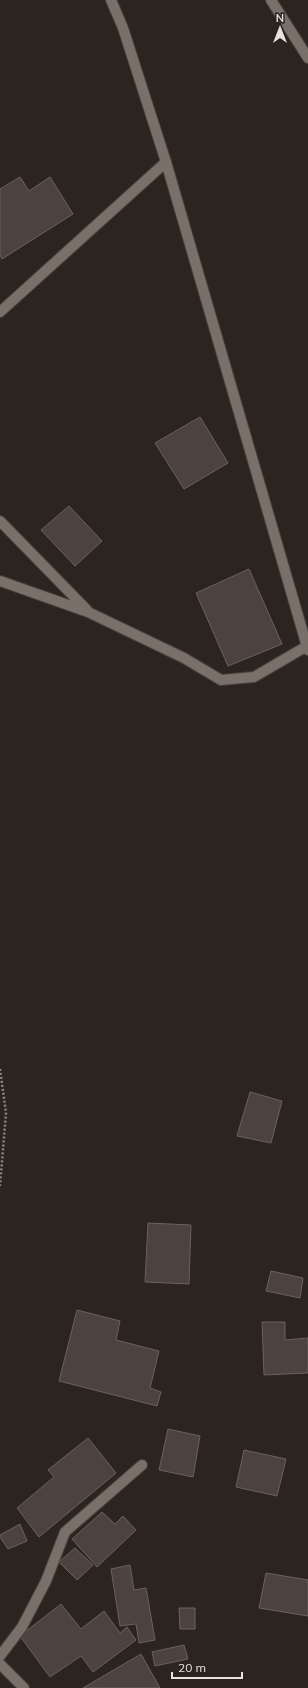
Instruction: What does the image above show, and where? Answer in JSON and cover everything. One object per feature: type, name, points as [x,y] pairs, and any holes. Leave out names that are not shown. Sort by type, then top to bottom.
[{"type":"street","points":[[0,580],[88,612],[184,658],[221,680],[254,677],[307,648],[166,162],[123,28],[111,0]]},
{"type":"street","points":[[272,0],[308,58]]},
{"type":"street","points":[[0,312],[166,162]]},
{"type":"street","points":[[0,521],[88,612]]},
{"type":"street","points":[[0,1656],[22,1627],[46,1581],[65,1532],[142,1465]]},
{"type":"street","points":[[0,1664],[24,1688]]},
{"type":"path","points":[[0,1069],[6,1113],[0,1186]]},
{"type":"building","points":[[20,177],[29,191],[50,177],[73,214],[2,259],[0,255],[0,189]]},
{"type":"building","points":[[200,417],[228,463],[184,489],[155,443]]},
{"type":"building","points":[[69,506],[102,541],[75,566],[41,530]]},
{"type":"building","points":[[249,569],[282,644],[228,666],[196,593]]},
{"type":"building","points":[[250,1092],[282,1101],[271,1143],[237,1136]]},
{"type":"building","points":[[148,1223],[191,1225],[189,1284],[145,1282]]},
{"type":"building","points":[[271,1271],[303,1278],[300,1298],[266,1291]]},
{"type":"building","points":[[77,1310],[120,1321],[116,1340],[159,1351],[150,1388],[161,1392],[157,1406],[59,1381]]},
{"type":"building","points":[[262,1322],[285,1322],[285,1340],[308,1338],[308,1373],[264,1375]]},
{"type":"building","points":[[168,1429],[200,1436],[193,1477],[159,1470]]},
{"type":"building","points":[[88,1438],[116,1473],[39,1537],[17,1508],[54,1477],[48,1470]]},
{"type":"building","points":[[244,1450],[286,1459],[277,1496],[236,1487]]},
{"type":"building","points":[[102,1512],[115,1524],[123,1516],[136,1530],[97,1567],[72,1539]]},
{"type":"building","points":[[20,1524],[27,1541],[8,1549],[0,1535]]},
{"type":"building","points":[[75,1548],[93,1565],[77,1580],[59,1562]]},
{"type":"building","points":[[130,1565],[134,1590],[146,1588],[155,1640],[139,1643],[136,1624],[120,1626],[111,1569]]},
{"type":"building","points":[[266,1573],[308,1580],[308,1616],[259,1608]]},
{"type":"building","points":[[61,1604],[81,1629],[104,1611],[120,1633],[127,1627],[136,1640],[93,1672],[81,1656],[50,1677],[20,1636]]},
{"type":"building","points":[[179,1608],[195,1608],[195,1629],[180,1629]]},
{"type":"building","points":[[184,1645],[188,1659],[155,1666],[152,1652]]},
{"type":"building","points":[[141,1654],[160,1688],[83,1688]]}]
